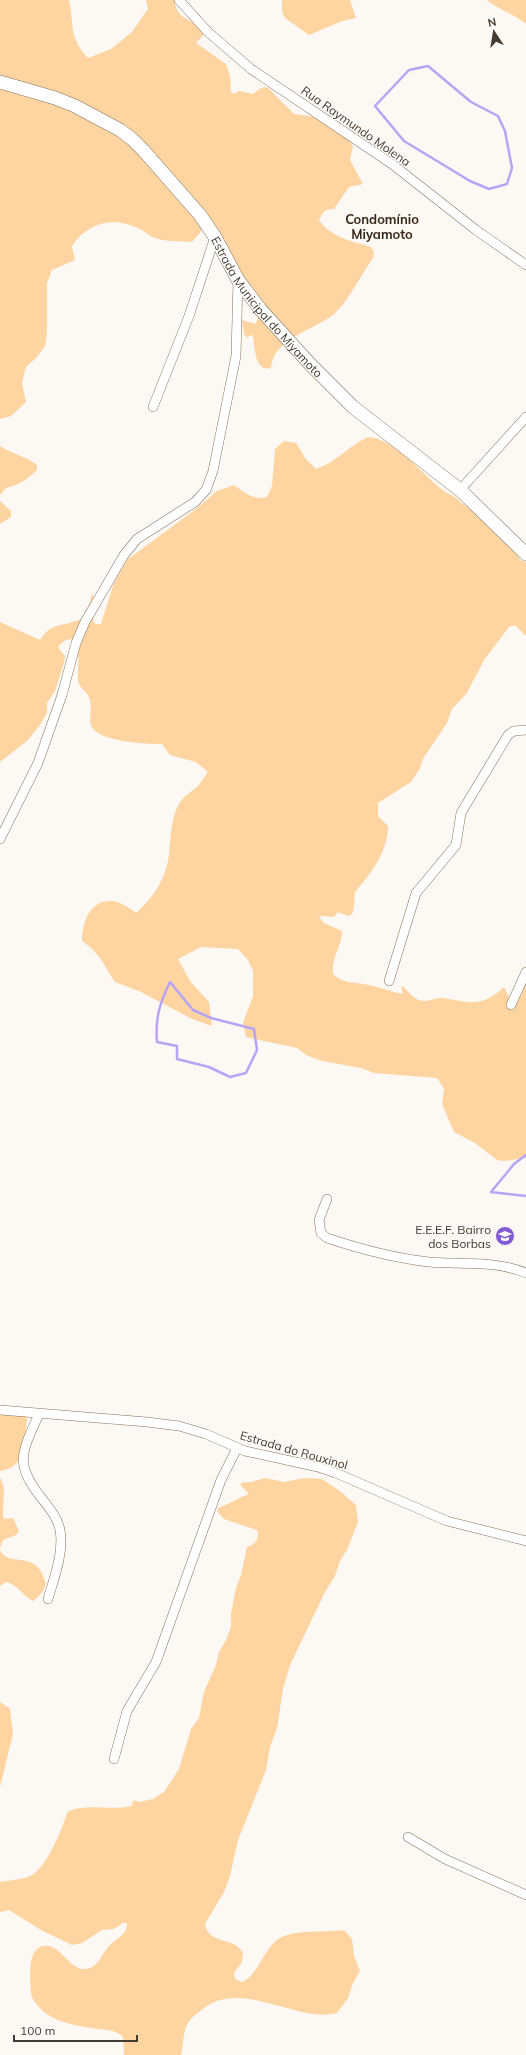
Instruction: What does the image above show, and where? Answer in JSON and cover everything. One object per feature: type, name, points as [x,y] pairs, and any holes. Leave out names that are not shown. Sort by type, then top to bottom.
[{"type":"street","name":"Rua Raymundo Molena","points":[[179,0],[208,32],[251,68],[392,164],[476,230],[526,265]]},
{"type":"street","name":"Estrada Municipal do Miyamoto","points":[[0,82],[62,100],[120,130],[149,157],[200,215],[215,237],[238,280],[260,308],[310,364],[353,407],[460,490],[526,554]]},
{"type":"street","points":[[153,407],[189,316],[215,237]]},
{"type":"street","points":[[0,839],[38,763],[62,695],[76,643],[85,622],[124,555],[137,539],[195,502],[206,490],[213,471],[236,356],[238,280]]},
{"type":"street","points":[[460,490],[526,417]]},
{"type":"street","points":[[389,982],[416,893],[456,845],[461,813],[508,735],[514,731],[526,730]]},
{"type":"street","points":[[511,1005],[526,972]]},
{"type":"street","points":[[327,1199],[319,1220],[321,1233],[327,1238],[391,1256],[428,1262],[500,1266],[526,1273]]},
{"type":"street","name":"Estrada do Rouxinol","points":[[0,1410],[165,1424],[193,1430],[237,1448],[277,1459],[318,1467],[356,1481],[447,1520],[526,1541]]},
{"type":"street","points":[[39,1414],[30,1434],[23,1460],[24,1470],[28,1480],[48,1506],[60,1530],[58,1561],[48,1600]]},
{"type":"street","points":[[114,1759],[127,1711],[156,1662],[222,1480],[237,1448]]},
{"type":"street","points":[[408,1838],[445,1859],[526,1895]]},
{"type":"shaded area","points":[[0,0],[69,0],[73,31],[78,44],[88,58],[111,49],[132,32],[148,9],[146,0],[175,0],[178,11],[184,18],[203,26],[205,33],[196,43],[226,64],[230,76],[231,92],[234,94],[239,91],[253,94],[261,88],[267,87],[294,114],[316,117],[343,127],[353,147],[350,160],[363,184],[349,187],[334,209],[324,212],[319,220],[329,231],[350,241],[371,247],[374,252],[373,258],[350,295],[339,309],[326,320],[287,342],[279,349],[271,368],[261,367],[256,358],[253,336],[251,335],[247,338],[244,334],[242,320],[255,324],[258,319],[245,281],[203,226],[200,233],[192,242],[156,239],[142,230],[132,226],[122,223],[103,223],[86,231],[72,246],[75,260],[52,270],[47,283],[47,333],[45,346],[37,357],[26,367],[22,383],[26,402],[11,416],[0,419]]},
{"type":"shaded area","points":[[282,0],[350,0],[356,18],[342,21],[309,35],[285,18],[282,12]]},
{"type":"shaded area","points":[[487,0],[526,0],[526,24],[517,17],[496,7]]},
{"type":"shaded area","points":[[368,437],[378,439],[389,444],[444,491],[496,526],[510,548],[515,549],[520,560],[526,562],[526,636],[515,625],[509,627],[484,660],[467,693],[452,709],[447,723],[424,757],[419,770],[411,782],[378,803],[378,816],[388,826],[385,844],[378,862],[355,892],[352,914],[348,916],[338,912],[334,917],[319,917],[324,923],[342,931],[342,937],[333,968],[333,974],[341,980],[403,994],[401,987],[403,986],[410,994],[421,1001],[441,998],[467,1002],[480,1001],[488,999],[504,987],[512,1003],[516,1003],[521,996],[526,981],[526,1158],[504,1161],[497,1160],[475,1143],[454,1132],[442,1104],[444,1089],[437,1078],[374,1073],[361,1068],[322,1061],[308,1056],[297,1048],[246,1037],[243,1023],[253,996],[253,971],[248,960],[238,949],[201,947],[178,959],[190,981],[209,1002],[212,1026],[192,1019],[141,992],[115,982],[98,955],[82,941],[83,927],[88,914],[97,904],[111,901],[118,902],[136,913],[148,901],[158,887],[165,872],[169,855],[172,823],[176,810],[183,798],[199,785],[208,772],[196,762],[170,755],[162,744],[123,741],[102,735],[95,731],[90,722],[91,706],[89,697],[78,680],[78,654],[72,639],[66,640],[59,645],[59,649],[65,656],[64,663],[55,691],[47,703],[47,713],[40,725],[27,741],[0,762],[0,622],[40,640],[49,630],[81,619],[90,603],[92,593],[94,599],[93,621],[96,624],[101,624],[114,583],[127,560],[196,509],[217,491],[234,485],[253,497],[267,497],[272,486],[275,449],[284,441],[296,443],[306,459],[316,469],[330,462],[361,440]]},
{"type":"shaded area","points":[[0,446],[33,462],[37,465],[37,470],[23,482],[6,488],[0,495]]},
{"type":"shaded area","points":[[0,501],[11,511],[11,517],[0,524]]},
{"type":"shaded area","points":[[0,1408],[19,1413],[27,1418],[24,1444],[20,1458],[12,1467],[0,1471]]},
{"type":"shaded area","points":[[0,1477],[4,1488],[3,1517],[5,1519],[13,1518],[19,1531],[16,1535],[3,1540],[0,1548]]},
{"type":"shaded area","points":[[265,1478],[284,1482],[305,1478],[322,1479],[340,1491],[356,1505],[358,1522],[347,1550],[340,1561],[335,1576],[325,1592],[290,1665],[283,1689],[277,1728],[270,1747],[266,1770],[238,1840],[230,1876],[224,1892],[205,1924],[206,1929],[212,1936],[238,1947],[243,1952],[242,1962],[234,1973],[235,1979],[242,1982],[253,1974],[274,1942],[286,1935],[302,1932],[344,1930],[352,1939],[354,1956],[360,1971],[353,1983],[348,1998],[337,2013],[321,2015],[249,1999],[232,1998],[215,2002],[191,2019],[186,2028],[181,2055],[124,2055],[123,2037],[118,2033],[67,2023],[52,2017],[40,2008],[34,2001],[32,1995],[30,1970],[31,1961],[34,1954],[38,1948],[44,1946],[56,1949],[79,1968],[90,1968],[98,1961],[109,1946],[123,1934],[127,1927],[127,1923],[123,1923],[114,1929],[102,1930],[82,1943],[72,1945],[41,1930],[9,1910],[0,1912],[0,1882],[28,1877],[36,1872],[51,1852],[68,1811],[92,1807],[116,1808],[132,1806],[133,1800],[139,1802],[153,1799],[164,1792],[179,1769],[191,1729],[199,1718],[204,1692],[216,1665],[219,1652],[231,1627],[231,1614],[236,1588],[241,1575],[247,1547],[254,1543],[258,1536],[257,1530],[224,1519],[217,1511],[218,1508],[249,1494],[241,1486],[241,1483]]},
{"type":"shaded area","points":[[0,1550],[9,1558],[36,1565],[41,1571],[45,1581],[45,1587],[40,1595],[33,1601],[10,1583],[6,1582],[0,1586]]},
{"type":"shaded area","points":[[0,1702],[10,1709],[13,1734],[0,1787]]},
{"type":"waterway","points":[[428,66],[471,102],[498,116],[505,131],[512,168],[507,184],[489,189],[470,181],[404,141],[375,106],[409,70],[428,66]]},
{"type":"waterway","points":[[170,982],[193,1010],[211,1018],[254,1029],[257,1050],[246,1073],[230,1077],[209,1067],[177,1059],[177,1046],[157,1042],[159,1010],[163,996],[170,982]]},
{"type":"waterway","points":[[491,1192],[514,1164],[526,1155]]},
{"type":"waterway","points":[[491,1192],[526,1196]]},
{"type":"place","name":"E.E.E.F. Bairro dos Borbas","points":[[505,1236]]},
{"type":"district","name":"Condomínio Miyamoto","points":[[382,226]]}]
